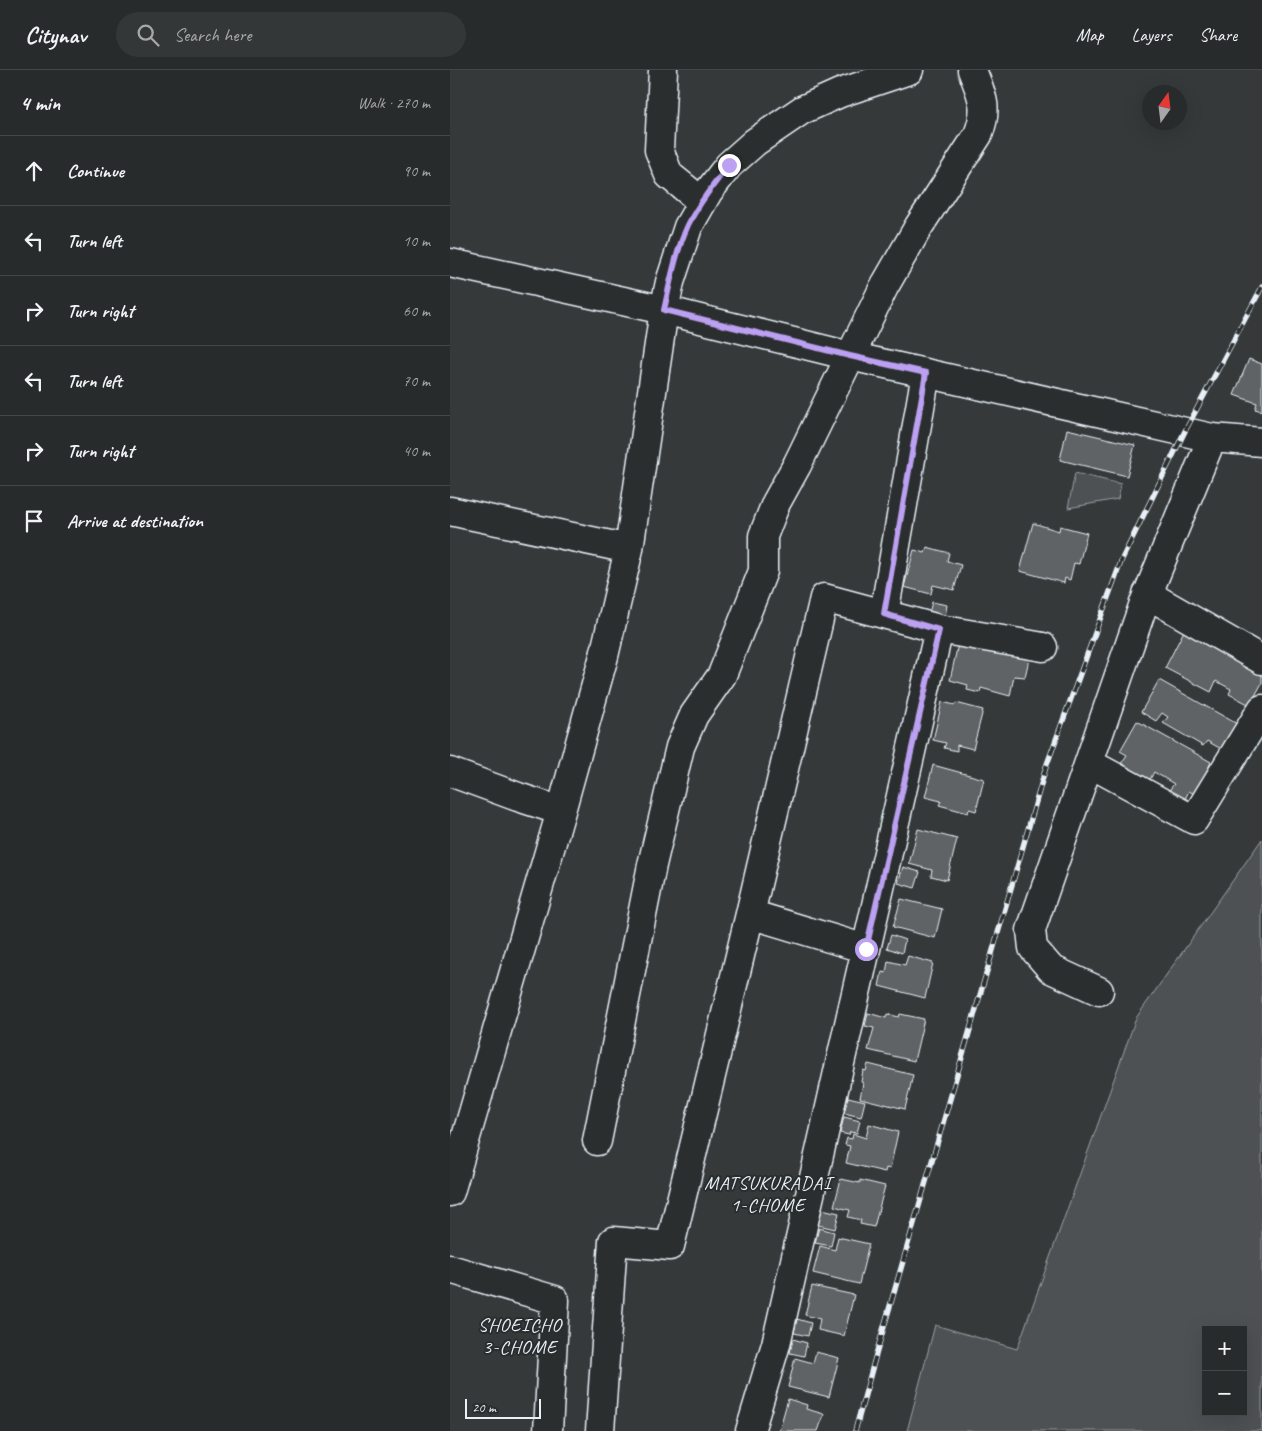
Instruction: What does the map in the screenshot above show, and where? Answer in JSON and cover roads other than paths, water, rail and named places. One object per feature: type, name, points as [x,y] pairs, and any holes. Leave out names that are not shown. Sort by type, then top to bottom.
[{"type":"street","points":[[663,70],[659,150],[669,175],[701,201]]},
{"type":"street","points":[[450,1192],[604,656],[629,549],[664,310],[670,282],[688,227],[701,201],[729,165],[755,142],[802,110],[840,94],[909,70]]},
{"type":"street","points":[[597,1141],[652,865],[680,747],[694,715],[722,676],[763,571],[763,536],[776,503],[797,465],[884,288],[918,226],[978,135],[984,113],[984,100],[972,70]]},
{"type":"street","points":[[450,263],[664,310],[850,356],[1212,438],[1262,442]]},
{"type":"street","points":[[884,614],[926,373]]},
{"type":"street","points":[[1099,991],[1051,969],[1033,948],[1031,930],[1147,594],[1212,438]]},
{"type":"street","points":[[450,512],[629,549]]},
{"type":"street","points":[[1147,594],[1262,660]]},
{"type":"street","points":[[600,1431],[613,1241],[670,1246],[824,598],[939,630],[1043,647]]},
{"type":"street","points":[[750,1431],[776,1344],[939,630]]},
{"type":"street","points":[[1089,763],[1194,820],[1262,709]]},
{"type":"street","points":[[450,772],[561,811]]},
{"type":"street","points":[[750,914],[866,949]]},
{"type":"street","points":[[450,1269],[555,1300],[548,1431]]},
{"type":"railway","points":[[855,1431],[1046,767],[1122,559],[1185,431],[1262,287]]},
{"type":"district","name":"MATSUKURADAI 1-CHOME","points":[[768,1194]]},
{"type":"district","name":"SHOEICHO 3-CHOME","points":[[520,1336]]}]
